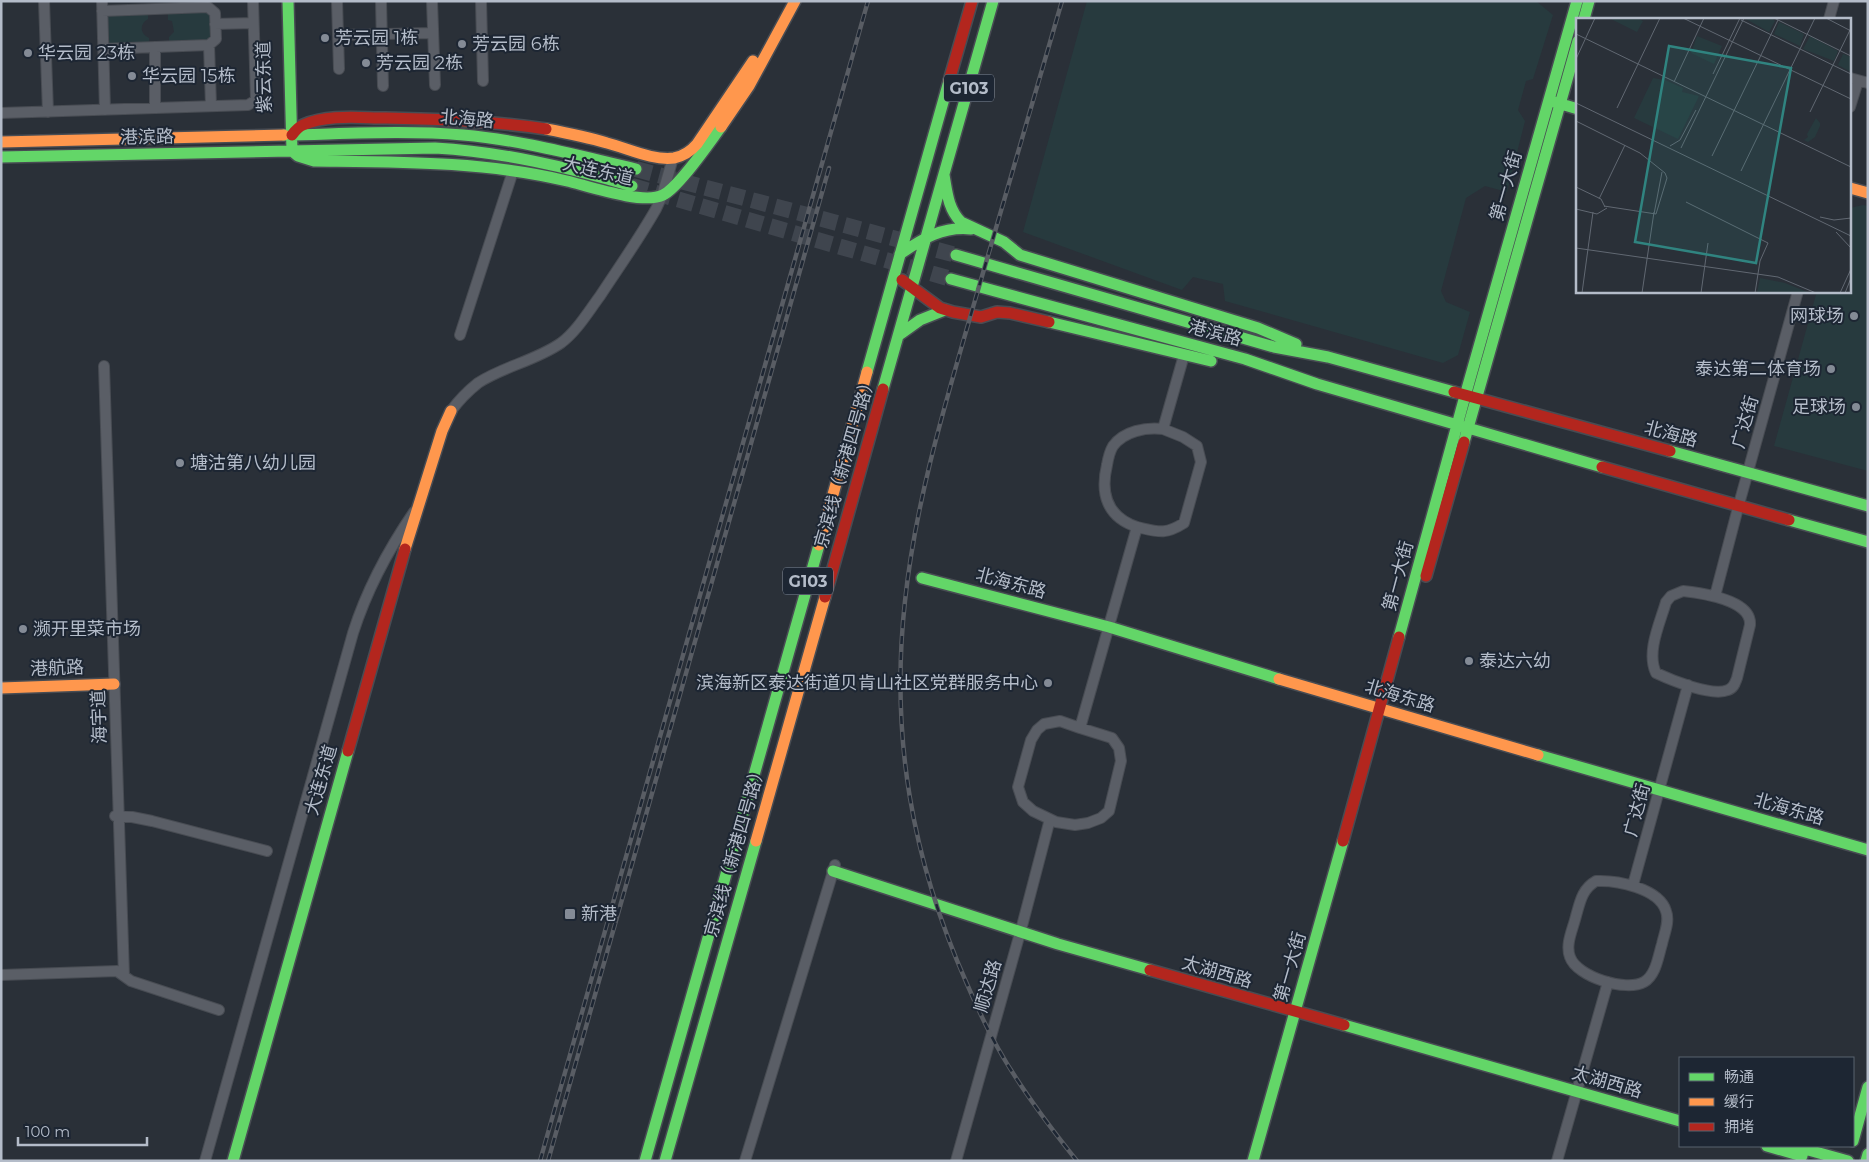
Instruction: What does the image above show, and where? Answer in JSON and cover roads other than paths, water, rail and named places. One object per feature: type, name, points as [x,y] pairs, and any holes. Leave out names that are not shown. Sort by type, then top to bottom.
[{"type":"main road","name":"紫云东道","points":[[280,1],[288,151]]},
{"type":"main road","name":"紫云东道","points":[[287,135],[288,1]]},
{"type":"main road","points":[[669,158],[691,150],[703,136],[747,71],[786,1]]},
{"type":"main road","points":[[658,197],[676,185],[728,118],[749,86],[796,1]]},
{"type":"main road","name":"京滨线（新港四号路）","points":[[645,1161],[972,1]]},
{"type":"main road","name":"京滨线（新港四号路）","points":[[666,1161],[993,1]]},
{"type":"main road","name":"第一大街","points":[[1253,1161],[1299,1010],[1554,102],[1577,1]]},
{"type":"main road","points":[[1584,18],[1589,1]]},
{"type":"main road","name":"第一大街","points":[[1554,102],[1576,45]]},
{"type":"main road","points":[[1554,102],[1576,108]]},
{"type":"main road","name":"大连东道","points":[[287,135],[307,123],[339,119],[490,121],[546,129],[604,141],[669,158]]},
{"type":"main road","name":"北海路","points":[[287,135],[406,132],[464,135],[523,143],[636,169]]},
{"type":"main road","name":"港滨路","points":[[1,142],[287,135]]},
{"type":"main road","name":"北海路","points":[[288,151],[411,148],[470,151],[540,161],[632,186]]},
{"type":"main road","name":"港滨路","points":[[1,157],[288,151]]},
{"type":"main road","name":"大连东道","points":[[288,151],[314,161],[425,162],[485,166],[563,180],[642,199],[658,197]]},
{"type":"main road","points":[[944,175],[948,200],[955,218],[1004,242],[1020,254],[1258,328],[1328,357]]},
{"type":"main road","points":[[1852,189],[1868,193]]},
{"type":"main road","points":[[900,254],[926,236],[949,228],[978,230]]},
{"type":"main road","points":[[956,255],[1274,347],[1328,357]]},
{"type":"main road","points":[[894,274],[927,300],[945,310],[981,317],[997,312],[1010,313],[1184,355],[1318,384]]},
{"type":"main road","name":"港滨路","points":[[951,279],[1245,360],[1462,428]]},
{"type":"main road","points":[[899,335],[927,314],[945,310]]},
{"type":"main road","name":"北海路","points":[[1328,357],[1868,506]]},
{"type":"main road","name":"大连东道","points":[[233,1161],[388,602],[422,501],[442,431],[451,411]]},
{"type":"main road","points":[[1462,428],[1739,504],[1868,542]]},
{"type":"main road","name":"北海东路","points":[[922,578],[1109,627],[1659,791],[1868,850]]},
{"type":"main road","name":"港航路","points":[[1,683],[112,682]]},
{"type":"main road","name":"港航路","points":[[1,688],[112,682]]},
{"type":"main road","name":"太湖西路","points":[[834,868],[1023,930],[1577,1088],[1679,1114]]},
{"type":"main road","name":"第一大街","points":[[1261,1161],[1299,1010]]},
{"type":"main road","points":[[1854,1137],[1868,1086]]},
{"type":"main road","name":"太湖西路","points":[[1577,1088],[1679,1121]]},
{"type":"main road","points":[[1771,1147],[1820,1161]]},
{"type":"main road","points":[[1798,1147],[1847,1161],[1851,1147]]},
{"type":"main road","points":[[1866,1161],[1868,1154]]},
{"type":"street","points":[[44,1],[48,112]]},
{"type":"street","points":[[1,113],[248,105],[256,100],[253,1]]},
{"type":"street","points":[[337,1],[339,69]]},
{"type":"street","points":[[381,1],[383,86]]},
{"type":"street","points":[[432,1],[436,85]]},
{"type":"street","points":[[481,1],[484,82]]},
{"type":"street","points":[[1829,18],[1834,1]]},
{"type":"street","points":[[103,49],[209,45],[216,39],[215,13],[208,4],[102,6],[103,49],[105,110]]},
{"type":"street","points":[[215,24],[253,23]]},
{"type":"street","points":[[338,35],[434,32]]},
{"type":"street","points":[[209,45],[211,106]]},
{"type":"street","points":[[155,47],[155,108]]},
{"type":"street","points":[[1852,101],[1859,81]]},
{"type":"street","points":[[451,411],[456,397],[476,380],[499,367],[545,347],[564,334],[579,316],[658,197],[669,158]]},
{"type":"street","points":[[460,335],[513,171]]},
{"type":"street","name":"广达街","points":[[1715,596],[1798,292]]},
{"type":"street","points":[[1163,429],[1184,355]]},
{"type":"street","name":"海宇道","points":[[102,366],[122,975]]},
{"type":"street","points":[[1149,427],[1163,429],[1183,437],[1197,446],[1201,462],[1184,523],[1174,529],[1162,532],[1137,527],[1125,523],[1111,510],[1104,492],[1104,476],[1113,446],[1129,434],[1149,427]]},
{"type":"street","points":[[204,1161],[360,611],[374,577],[394,540],[422,501]]},
{"type":"street","points":[[1080,728],[1137,527]]},
{"type":"street","points":[[1683,591],[1715,596],[1745,610],[1751,619],[1734,686],[1728,690],[1715,691],[1688,685],[1656,673],[1652,665],[1653,648],[1666,602],[1670,596],[1683,591]]},
{"type":"street","name":"广达街","points":[[1633,885],[1688,685]]},
{"type":"street","points":[[1060,721],[1112,738],[1119,748],[1121,761],[1109,811],[1101,818],[1088,823],[1075,825],[1053,821],[1033,811],[1023,802],[1018,787],[1031,740],[1037,730],[1044,724],[1060,721]]},
{"type":"street","points":[[117,816],[152,821],[268,851]]},
{"type":"street","name":"顺达路","points":[[961,1161],[1053,821]]},
{"type":"street","points":[[745,1161],[834,868]]},
{"type":"street","points":[[1596,881],[1633,885],[1652,895],[1664,906],[1667,912],[1667,926],[1656,966],[1651,976],[1636,985],[1624,985],[1608,982],[1588,974],[1573,963],[1569,956],[1569,942],[1580,900],[1588,886],[1596,881]]},
{"type":"street","name":"顺达路","points":[[956,1161],[1023,930]]},
{"type":"street","points":[[1,975],[114,970],[131,981],[220,1010]]},
{"type":"street","points":[[1557,1161],[1608,982]]},
{"type":"tunnel","points":[[636,169],[956,255]]},
{"type":"tunnel","points":[[632,186],[951,279]]},
{"type":"railway","points":[[540,1161],[868,1]]},
{"type":"railway","points":[[1062,1],[956,366],[925,483],[910,562],[905,601],[901,651],[901,700],[904,749],[910,797],[919,844],[932,891],[948,937],[986,1026],[999,1050],[1036,1107],[1077,1161]]},
{"type":"railway","points":[[548,1161],[829,168]]},
{"type":"place","name":"芳云园 1栋","points":[[325,38]]},
{"type":"place","name":"芳云园 6栋","points":[[462,44]]},
{"type":"place","name":"华云园 23栋","points":[[28,53]]},
{"type":"place","name":"芳云园 2栋","points":[[366,63]]},
{"type":"place","name":"华云园 15栋","points":[[132,76]]},
{"type":"place","name":"网球场","points":[[1854,316]]},
{"type":"place","name":"泰达第二体育场","points":[[1831,369]]},
{"type":"place","name":"足球场","points":[[1856,407]]},
{"type":"place","name":"塘沽第八幼儿园","points":[[180,463]]},
{"type":"place","name":"濒开里菜市场","points":[[23,629]]},
{"type":"place","name":"泰达六幼","points":[[1469,661]]},
{"type":"place","name":"滨海新区泰达街道贝肯山社区党群服务中心","points":[[1048,683]]},
{"type":"place","name":"新港","points":[[570,914]]}]
